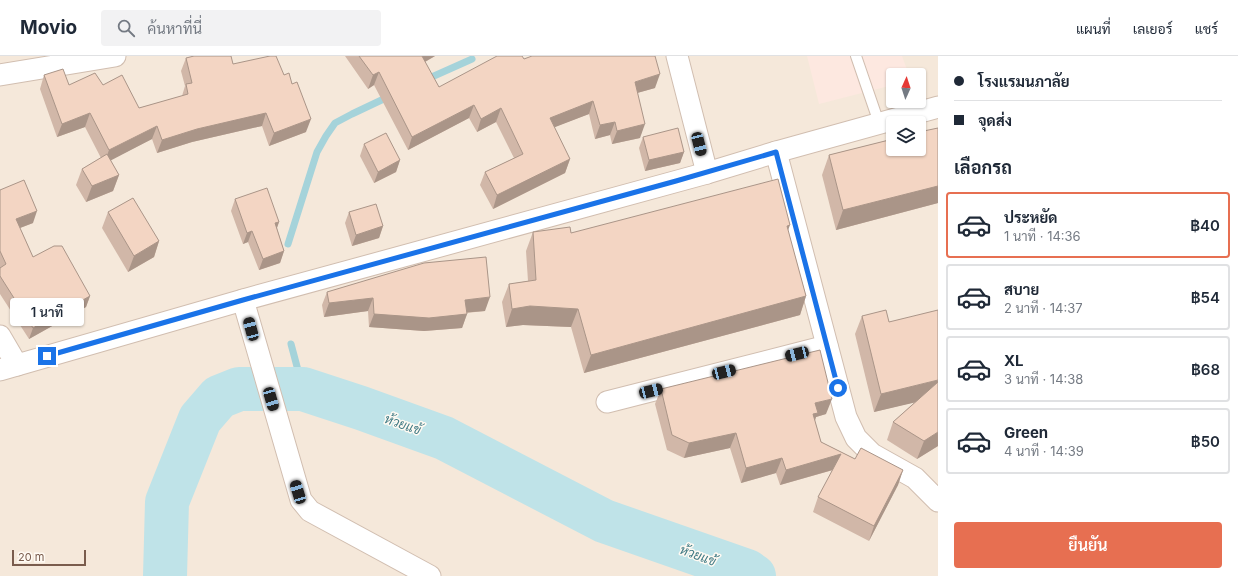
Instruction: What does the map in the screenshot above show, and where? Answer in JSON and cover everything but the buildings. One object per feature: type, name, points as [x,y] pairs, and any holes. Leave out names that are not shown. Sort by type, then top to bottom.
[{"type":"street","points":[[0,75],[115,56]]},
{"type":"street","points":[[677,56],[707,173]]},
{"type":"street","points":[[0,336],[9,368],[243,300],[707,173],[938,106]]},
{"type":"street","points":[[776,152],[846,417],[856,438],[872,454],[915,478],[938,501]]},
{"type":"street","points":[[243,300],[301,500],[310,511],[430,576]]},
{"type":"street","points":[[606,402],[827,346]]},
{"type":"lane","points":[[856,56],[879,123]]},
{"type":"shaded area","points":[[0,56],[938,56],[938,576],[0,576]]},
{"type":"shaded area","points":[[807,56],[902,56],[906,68],[886,68],[886,87],[819,104]]},
{"type":"waterway","points":[[425,80],[472,59]]},
{"type":"waterway","points":[[288,244],[317,152],[326,136],[335,123],[390,96]]},
{"type":"waterway","points":[[291,344],[303,389]]},
{"type":"waterway","name":"ห้วยแข้","points":[[165,576],[167,502],[200,419],[219,397],[239,389],[303,389],[444,438],[604,521],[747,571],[754,576]]},
{"type":"route","points":[[47,356],[243,300],[707,173],[776,152],[838,388]]}]
